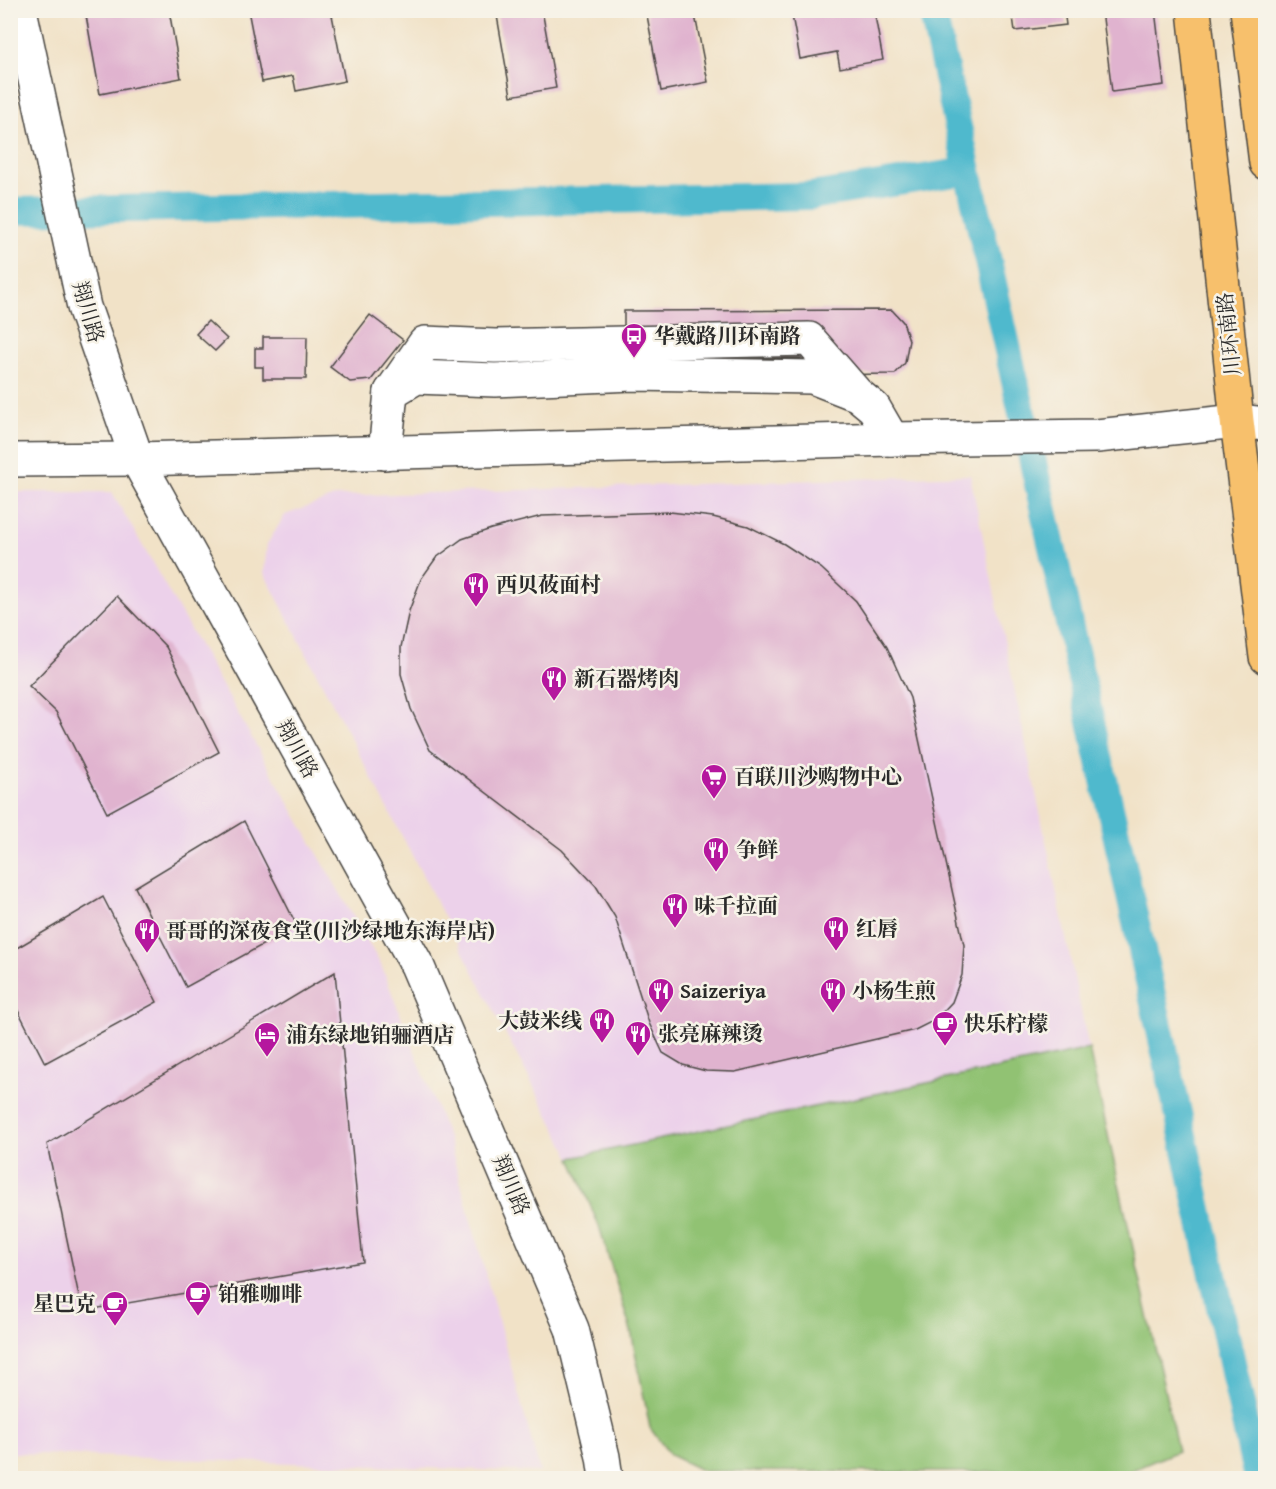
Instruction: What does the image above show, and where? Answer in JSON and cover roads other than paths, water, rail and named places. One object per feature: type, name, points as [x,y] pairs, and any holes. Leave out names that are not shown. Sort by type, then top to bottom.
[{"type":"main road","name":"川环南路","points":[[1194,10],[1251,423],[1266,657]]},
{"type":"main road","points":[[1248,10],[1266,163]]},
{"type":"street","name":"翔川路","points":[[20,10],[84,307],[137,459],[417,965],[572,1329],[603,1457],[606,1479]]},
{"type":"street","points":[[385,453],[391,392],[425,343],[495,346],[809,339],[857,394],[874,408],[892,439]]},
{"type":"street","points":[[10,460],[137,459],[892,439],[1097,436],[1251,423]]},
{"type":"waterway","points":[[932,10],[1169,1071],[1257,1478]]},
{"type":"waterway","points":[[10,211],[811,196],[967,171]]},
{"type":"place","name":"华戴路川环南路","points":[[634,359]]},
{"type":"place","name":"西贝莜面村","points":[[476,608]]},
{"type":"place","name":"新石器烤肉","points":[[554,702]]},
{"type":"place","name":"百联川沙购物中心","points":[[714,800]]},
{"type":"place","name":"争鲜","points":[[716,873]]},
{"type":"place","name":"味千拉面","points":[[675,929]]},
{"type":"place","name":"红唇","points":[[836,952]]},
{"type":"place","name":"哥哥的深夜食堂(川沙绿地东海岸店)","points":[[147,954]]},
{"type":"place","name":"Saizeriya","points":[[661,1014]]},
{"type":"place","name":"小杨生煎","points":[[833,1014]]},
{"type":"place","name":"大鼓米线","points":[[602,1044]]},
{"type":"place","name":"快乐柠檬","points":[[945,1047]]},
{"type":"place","name":"张亮麻辣烫","points":[[638,1057]]},
{"type":"place","name":"浦东绿地铂骊酒店","points":[[267,1058]]},
{"type":"place","name":"铂雅咖啡","points":[[198,1317]]},
{"type":"place","name":"星巴克","points":[[115,1327]]}]
